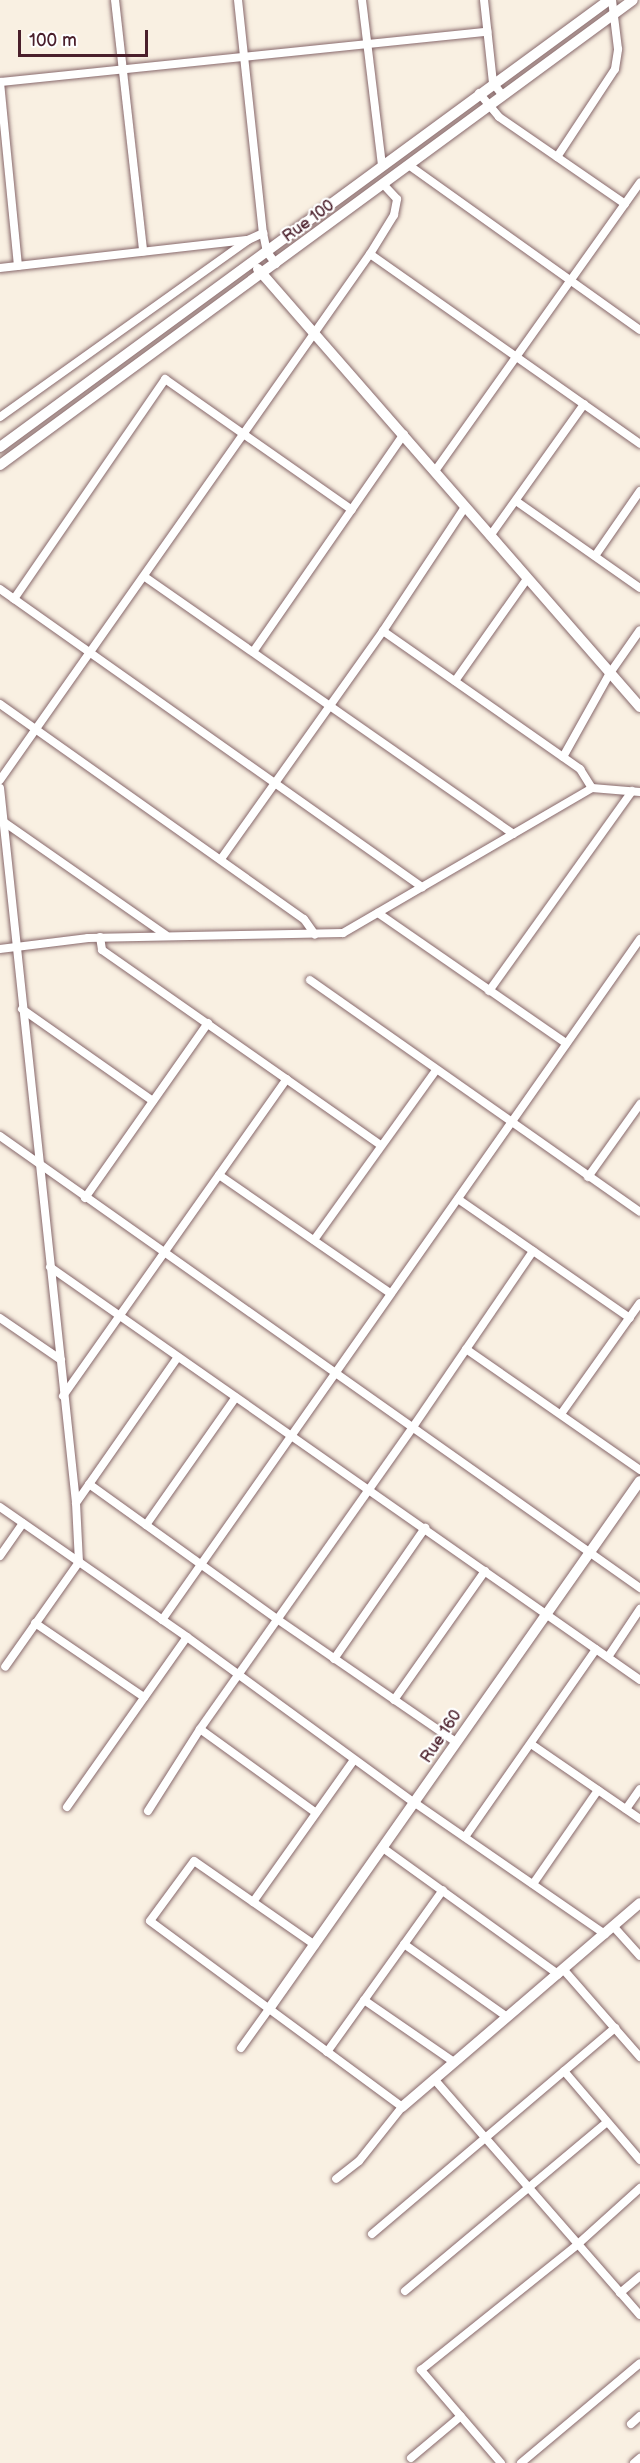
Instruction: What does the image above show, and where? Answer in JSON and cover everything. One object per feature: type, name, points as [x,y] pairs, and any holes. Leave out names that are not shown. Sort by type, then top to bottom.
[{"type":"street","points":[[115,0],[143,251]]},
{"type":"street","points":[[238,0],[262,233],[267,252],[276,264]]},
{"type":"street","points":[[362,0],[382,166]]},
{"type":"street","points":[[484,0],[493,83],[503,96]]},
{"type":"street","points":[[0,447],[267,252],[479,93],[610,0],[618,49],[615,69],[557,157]]},
{"type":"street","name":"Rue 100","points":[[0,465],[633,0]]},
{"type":"street","points":[[18,266],[0,82],[487,32]]},
{"type":"street","points":[[479,93],[499,117],[625,204]]},
{"type":"street","points":[[410,166],[639,327]]},
{"type":"street","points":[[435,471],[640,183]]},
{"type":"street","points":[[0,780],[145,577],[370,254],[394,215],[397,199],[384,185]]},
{"type":"street","points":[[0,417],[248,240],[262,233]]},
{"type":"street","points":[[0,268],[248,240]]},
{"type":"street","points":[[370,254],[640,444]]},
{"type":"street","points":[[252,262],[640,707]]},
{"type":"street","points":[[14,599],[165,379],[352,510]]},
{"type":"street","points":[[490,536],[584,404]]},
{"type":"street","points":[[253,652],[404,434]]},
{"type":"street","points":[[595,556],[640,491]]},
{"type":"street","points":[[516,501],[640,588]]},
{"type":"street","points":[[221,859],[383,631],[465,507]]},
{"type":"street","points":[[145,577],[513,834]]},
{"type":"street","points":[[456,681],[527,579]]},
{"type":"street","points":[[0,589],[422,887]]},
{"type":"street","points":[[563,757],[610,673],[640,630]]},
{"type":"street","points":[[383,631],[580,769],[592,788]]},
{"type":"street","points":[[0,704],[304,919],[315,935]]},
{"type":"street","points":[[0,788],[76,1503],[79,1562],[5,1667]]},
{"type":"street","points":[[0,949],[15,945],[100,937],[343,933],[592,788],[636,792]]},
{"type":"street","points":[[489,991],[636,792]]},
{"type":"street","points":[[2,820],[166,935]]},
{"type":"street","points":[[378,913],[566,1043]]},
{"type":"street","points":[[100,937],[102,950],[381,1146]]},
{"type":"street","points":[[162,1620],[640,939]]},
{"type":"street","points":[[632,952],[640,958]]},
{"type":"street","points":[[310,980],[640,1212]]},
{"type":"street","points":[[22,1009],[153,1101]]},
{"type":"street","points":[[85,1198],[208,1023]]},
{"type":"street","points":[[314,1240],[436,1070]]},
{"type":"street","points":[[63,1396],[287,1079]]},
{"type":"street","points":[[588,1177],[640,1104]]},
{"type":"street","points":[[0,1136],[163,1254],[640,1588]]},
{"type":"street","points":[[219,1175],[390,1293]]},
{"type":"street","points":[[458,1199],[630,1318]]},
{"type":"street","points":[[148,1811],[200,1729],[413,1427],[533,1251]]},
{"type":"street","points":[[50,1267],[292,1434],[640,1680]]},
{"type":"street","points":[[561,1414],[640,1303]]},
{"type":"street","points":[[0,1318],[61,1360]]},
{"type":"street","points":[[466,1349],[640,1470]]},
{"type":"street","points":[[76,1503],[178,1356]]},
{"type":"street","points":[[146,1526],[236,1397]]},
{"type":"street","name":"Rue 160","points":[[268,2009],[315,1946],[588,1552],[640,1481]]},
{"type":"street","points":[[89,1484],[277,1619],[456,1742]]},
{"type":"street","points":[[0,1507],[187,1637],[415,1803],[533,1884],[609,1930],[640,1956]]},
{"type":"street","points":[[0,1556],[23,1523]]},
{"type":"street","points":[[334,1659],[425,1528]]},
{"type":"street","points":[[394,1700],[485,1571]]},
{"type":"street","points":[[608,1658],[640,1609]]},
{"type":"street","points":[[35,1623],[144,1697]]},
{"type":"street","points":[[67,1807],[187,1637]]},
{"type":"street","points":[[465,1838],[596,1649]]},
{"type":"street","points":[[200,1729],[316,1813]]},
{"type":"street","points":[[531,1744],[640,1819]]},
{"type":"street","points":[[253,1902],[354,1760]]},
{"type":"street","points":[[626,1809],[640,1789]]},
{"type":"street","points":[[533,1884],[598,1790]]},
{"type":"street","points":[[383,1848],[560,1971],[640,2057]]},
{"type":"street","points":[[315,1946],[194,1861],[150,1921],[402,2107]]},
{"type":"street","points":[[327,2052],[443,1890]]},
{"type":"street","points":[[336,2179],[359,2161],[402,2107],[640,1903]]},
{"type":"street","points":[[404,1944],[507,2017]]},
{"type":"street","points":[[364,2000],[454,2062]]},
{"type":"street","points":[[241,2048],[268,2009]]},
{"type":"street","points":[[372,2234],[615,2028]]},
{"type":"street","points":[[564,2071],[640,2160]]},
{"type":"street","points":[[434,2079],[640,2316]]},
{"type":"street","points":[[405,2291],[607,2122]]},
{"type":"street","points":[[501,2463],[421,2370],[578,2244],[640,2188]]},
{"type":"street","points":[[620,2293],[640,2276]]},
{"type":"street","points":[[521,2463],[640,2363]]},
{"type":"street","points":[[411,2458],[461,2416]]},
{"type":"street","points":[[631,2424],[640,2416]]},
{"type":"street","points":[[634,2463],[640,2458]]}]
